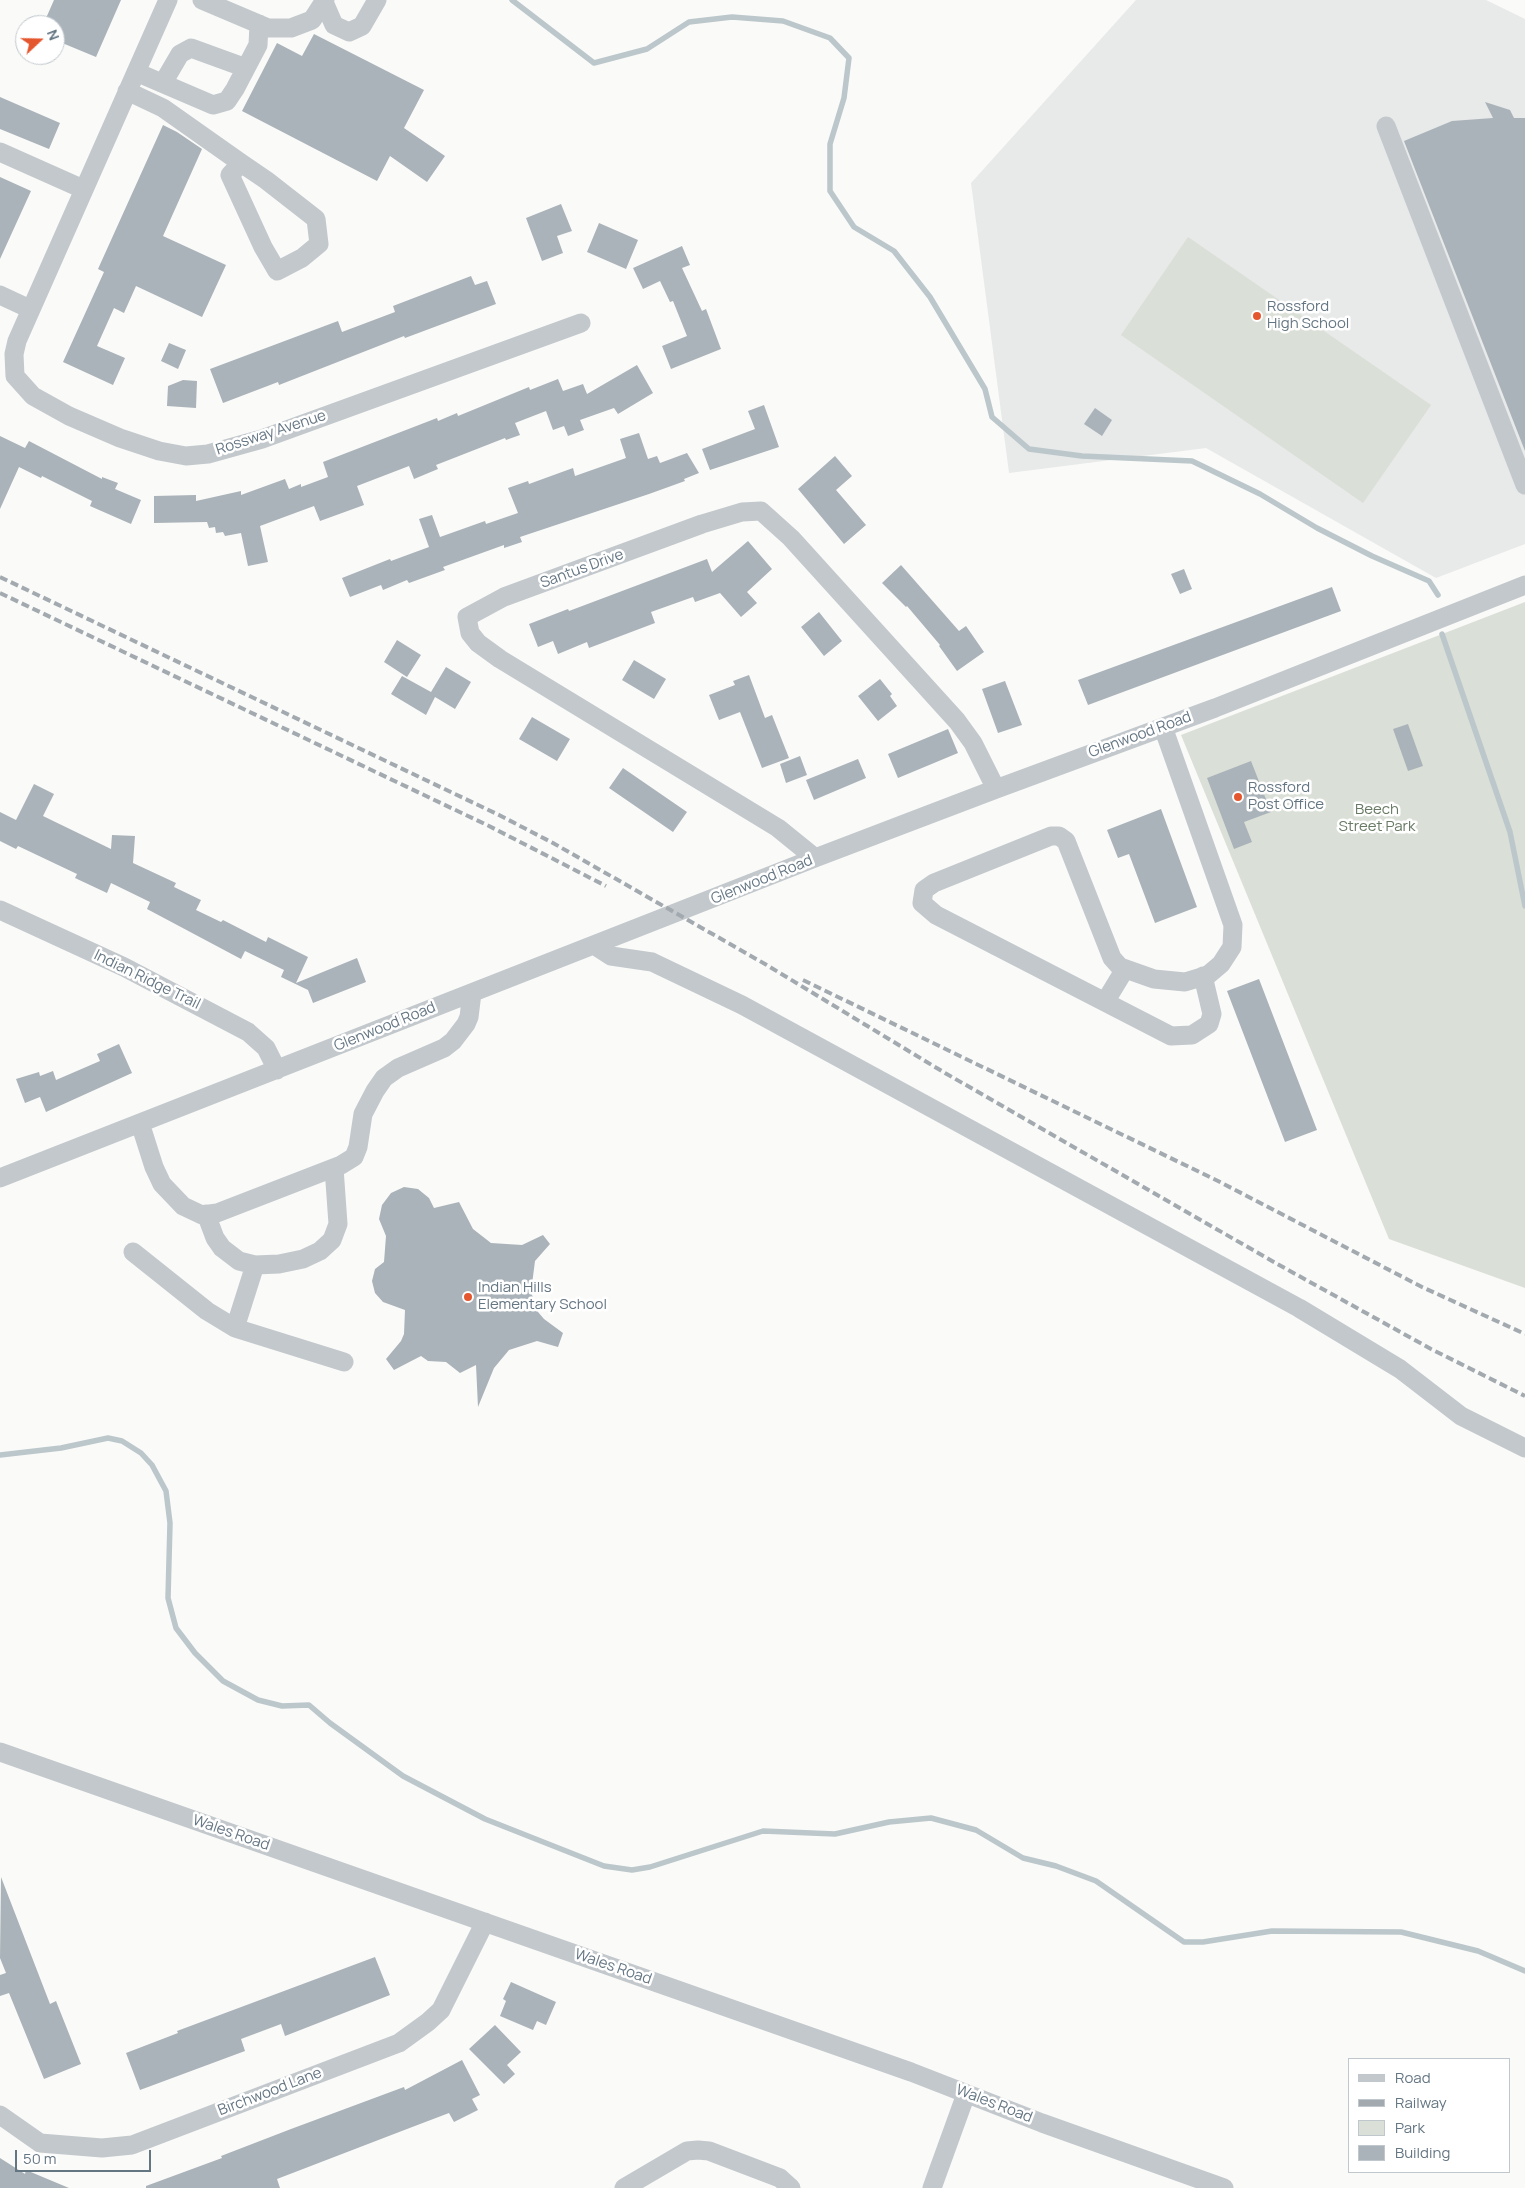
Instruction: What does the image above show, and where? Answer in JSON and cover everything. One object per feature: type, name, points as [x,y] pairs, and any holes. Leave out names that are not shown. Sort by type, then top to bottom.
[{"type":"street","name":"Rossway Avenue","points":[[168,0],[7,357],[15,376],[23,387],[45,403],[120,438],[159,451],[186,456],[221,451],[262,439],[581,323]]},
{"type":"street","points":[[202,0],[268,28],[291,28],[312,20],[324,1]]},
{"type":"street","points":[[324,1],[334,25],[349,32],[362,26],[377,0]]},
{"type":"street","points":[[136,72],[213,105],[226,101],[258,45],[259,24]]},
{"type":"street","points":[[163,83],[180,54],[192,48],[246,68]]},
{"type":"street","points":[[127,91],[163,108],[241,163],[316,219],[319,244],[302,258],[277,271],[263,247],[230,175],[241,163]]},
{"type":"street","points":[[1386,126],[1525,485]]},
{"type":"street","points":[[0,152],[83,189]]},
{"type":"street","points":[[0,295],[30,309]]},
{"type":"street","name":"Santus Drive","points":[[815,858],[778,828],[500,659],[478,643],[470,633],[467,616],[504,597],[702,524],[742,512],[761,512],[791,538],[958,720],[973,743],[996,789]]},
{"type":"street","name":"Glenwood Road","points":[[0,1178],[815,858],[1163,727],[1525,585]]},
{"type":"street","points":[[1163,727],[1233,925],[1232,947],[1221,964],[1203,976],[1185,982],[1154,979],[1120,967],[1112,958],[1066,841],[1059,836],[1050,836],[934,884],[924,890],[922,903],[936,915],[1170,1036],[1192,1035],[1210,1024],[1212,1014],[1203,976]]},
{"type":"street","name":"Indian Ridge Trail","points":[[0,910],[124,967],[248,1032],[266,1048],[277,1070]]},
{"type":"street","points":[[594,945],[611,956],[652,962],[742,1005],[1298,1308],[1400,1370],[1461,1416],[1525,1448]]},
{"type":"street","points":[[1105,1002],[1125,969]]},
{"type":"street","points":[[140,1123],[154,1167],[162,1184],[183,1206],[202,1214],[217,1213],[334,1168],[354,1157],[358,1147],[363,1114],[384,1078],[398,1068],[444,1048],[452,1041],[463,1029],[469,1017],[472,993]]},
{"type":"street","points":[[206,1214],[215,1238],[222,1248],[239,1261],[255,1265],[279,1264],[303,1259],[320,1251],[332,1240],[338,1224],[334,1168]]},
{"type":"street","points":[[133,1252],[213,1316],[235,1328],[344,1362]]},
{"type":"street","points":[[235,1328],[255,1265]]},
{"type":"street","name":"Wales Road","points":[[0,1752],[911,2072],[966,2094],[1224,2188]]},
{"type":"street","name":"Birchwood Lane","points":[[0,2115],[40,2142],[102,2148],[132,2145],[399,2042],[428,2022],[441,2010],[485,1922]]},
{"type":"street","points":[[932,2188],[966,2094]]},
{"type":"street","points":[[624,2188],[687,2152],[698,2150],[709,2151],[780,2178],[791,2188]]},
{"type":"shaded area","name":"Rossford High School","points":[[1136,0],[1486,0],[1525,19],[1525,544],[1436,578],[1206,448],[1009,473],[971,183]]},
{"type":"green space","points":[[1188,237],[1431,405],[1363,503],[1121,335]]},
{"type":"green space","name":"Beech Street Park","points":[[1525,602],[1525,1288],[1389,1239],[1181,735]]},
{"type":"building","points":[[54,0],[121,0],[96,57],[65,44],[65,15],[47,15]]},
{"type":"building","points":[[314,34],[424,90],[404,128],[445,156],[427,182],[390,156],[377,181],[242,111],[277,43],[302,56]]},
{"type":"building","points":[[0,97],[60,123],[49,149],[0,129]]},
{"type":"building","points":[[1485,102],[1510,110],[1514,118],[1525,118],[1525,451],[1404,141],[1452,121],[1493,118]]},
{"type":"building","points":[[163,125],[202,149],[163,236],[226,265],[202,317],[136,286],[124,313],[114,308],[97,346],[125,358],[113,385],[63,362],[104,272],[98,269]]},
{"type":"building","points":[[0,177],[31,191],[0,259]]},
{"type":"building","points":[[561,204],[572,231],[557,236],[563,253],[542,261],[526,218]]},
{"type":"building","points":[[599,223],[638,240],[626,269],[587,252]]},
{"type":"building","points":[[682,246],[690,265],[682,268],[702,311],[706,309],[721,349],[671,369],[662,346],[687,336],[673,301],[670,302],[660,281],[643,289],[633,268]]},
{"type":"building","points":[[471,276],[475,285],[487,281],[496,304],[405,338],[404,336],[279,385],[278,382],[223,403],[210,369],[338,321],[342,332],[395,312],[393,306]]},
{"type":"building","points":[[169,343],[186,350],[178,369],[161,361]]},
{"type":"building","points":[[637,365],[653,393],[618,414],[614,408],[580,420],[584,430],[568,436],[564,426],[553,430],[546,411],[515,423],[520,435],[506,440],[505,438],[436,465],[438,469],[414,479],[409,466],[357,486],[364,505],[320,521],[314,506],[260,526],[268,562],[248,566],[241,533],[225,536],[223,532],[216,533],[215,527],[209,528],[207,522],[154,523],[154,496],[196,495],[196,501],[241,491],[241,495],[285,479],[289,489],[301,484],[301,487],[328,477],[323,462],[437,418],[438,421],[457,413],[458,416],[529,387],[530,390],[558,379],[563,391],[583,384],[587,394]]},
{"type":"building","points":[[183,380],[197,381],[196,408],[167,406],[168,386]]},
{"type":"building","points":[[764,405],[779,447],[710,470],[702,449],[755,429],[748,411]]},
{"type":"building","points":[[1095,408],[1112,420],[1102,436],[1084,424]]},
{"type":"building","points":[[639,433],[648,459],[657,456],[660,463],[687,453],[699,473],[684,479],[685,481],[649,494],[520,537],[522,542],[504,548],[504,545],[443,567],[445,570],[409,583],[407,580],[383,590],[381,585],[350,597],[342,578],[390,559],[391,561],[429,547],[419,519],[432,515],[440,537],[485,521],[486,524],[518,513],[508,488],[528,481],[529,484],[573,468],[575,476],[626,458],[620,439]]},
{"type":"building","points":[[0,436],[25,448],[29,441],[102,479],[102,477],[118,483],[115,489],[141,500],[131,524],[90,506],[92,501],[42,476],[41,478],[19,467],[0,509]]},
{"type":"building","points":[[835,456],[852,476],[836,490],[866,525],[844,544],[798,489]]},
{"type":"building","points":[[748,541],[772,569],[747,592],[757,603],[741,617],[720,593],[695,602],[693,597],[651,612],[655,623],[589,648],[587,642],[558,654],[553,641],[538,647],[529,624],[568,609],[569,611],[707,559],[712,572]]},
{"type":"building","points":[[901,565],[959,631],[966,626],[984,652],[957,671],[940,645],[907,606],[882,583]]},
{"type":"building","points":[[1184,569],[1192,589],[1180,594],[1171,574]]},
{"type":"building","points":[[1332,587],[1341,611],[1088,705],[1078,680]]},
{"type":"building","points":[[819,612],[842,641],[824,656],[801,627]]},
{"type":"building","points":[[397,640],[421,655],[407,677],[384,662]]},
{"type":"building","points":[[634,660],[666,679],[654,699],[622,680]]},
{"type":"building","points":[[446,667],[471,682],[455,709],[435,697],[426,715],[391,694],[402,676],[431,692]]},
{"type":"building","points":[[749,675],[765,718],[772,715],[789,758],[762,768],[740,712],[719,720],[709,695],[735,685],[733,681]]},
{"type":"building","points":[[880,679],[892,694],[890,696],[897,706],[878,721],[858,696]]},
{"type":"building","points":[[1005,681],[1022,725],[998,733],[982,689]]},
{"type":"building","points":[[532,717],[570,739],[557,761],[519,739]]},
{"type":"building","points":[[1408,724],[1423,766],[1408,771],[1393,729]]},
{"type":"building","points":[[948,729],[958,753],[898,778],[888,754]]},
{"type":"building","points":[[800,756],[807,775],[786,783],[780,764]]},
{"type":"building","points":[[858,759],[866,778],[814,800],[806,780]]},
{"type":"building","points":[[1251,761],[1271,812],[1244,822],[1252,842],[1234,849],[1207,778]]},
{"type":"building","points":[[623,768],[687,812],[673,832],[609,788]]},
{"type":"building","points":[[34,784],[54,794],[43,816],[111,849],[112,835],[135,836],[133,863],[176,883],[174,887],[201,900],[196,910],[221,922],[223,920],[266,942],[268,937],[308,957],[296,983],[357,958],[366,982],[313,1003],[308,990],[281,977],[284,970],[245,951],[241,959],[147,909],[150,902],[111,883],[107,893],[75,878],[77,874],[18,846],[16,849],[0,841],[0,812],[16,820]]},
{"type":"building","points":[[1161,809],[1197,907],[1155,923],[1129,854],[1118,858],[1107,830]]},
{"type":"building","points":[[1259,979],[1317,1130],[1285,1142],[1227,991]]},
{"type":"building","points":[[119,1044],[132,1073],[46,1112],[40,1097],[25,1103],[16,1079],[39,1072],[40,1076],[53,1071],[56,1080],[100,1061],[97,1054]]},
{"type":"building","points":[[404,1187],[418,1189],[429,1198],[434,1208],[459,1202],[473,1229],[491,1243],[522,1245],[543,1235],[550,1244],[535,1261],[531,1292],[538,1312],[544,1319],[563,1333],[558,1347],[537,1341],[509,1350],[494,1368],[478,1407],[476,1365],[460,1373],[446,1362],[428,1361],[421,1356],[394,1370],[386,1359],[401,1341],[404,1334],[405,1310],[383,1302],[375,1293],[372,1281],[375,1269],[384,1262],[386,1236],[379,1219],[382,1205],[391,1193]]},
{"type":"building","points":[[1,1877],[50,2004],[56,2001],[81,2064],[44,2079],[9,1993],[0,1996],[0,1975],[6,1973],[0,1958]]},
{"type":"building","points":[[375,1957],[390,1995],[285,2036],[281,2024],[241,2039],[245,2051],[140,2090],[126,2053],[178,2033],[177,2031]]},
{"type":"building","points":[[511,1982],[556,2002],[546,2025],[537,2021],[533,2030],[500,2016],[506,2001],[503,1999]]},
{"type":"building","points":[[495,2025],[521,2052],[507,2065],[515,2074],[504,2084],[469,2049]]},
{"type":"building","points":[[462,2060],[480,2095],[472,2099],[478,2110],[454,2122],[449,2113],[277,2179],[280,2188],[146,2188],[146,2186],[222,2158],[221,2156],[291,2129],[404,2087],[405,2090]]},
{"type":"building","points":[[0,2158],[25,2174],[26,2170],[69,2188],[0,2188]]},
{"type":"waterway","points":[[512,0],[594,63],[647,49],[689,22],[732,17],[783,21],[830,38],[849,58],[844,98],[830,144],[830,191],[854,227],[894,251],[930,297],[985,389],[992,417],[1029,449],[1082,456],[1192,461],[1260,494],[1317,528],[1372,556],[1429,581],[1438,595]]},
{"type":"waterway","points":[[1442,634],[1510,832],[1525,906]]},
{"type":"waterway","points":[[0,1455],[61,1448],[108,1438],[122,1441],[141,1453],[152,1465],[166,1491],[170,1523],[168,1598],[176,1628],[195,1653],[223,1681],[258,1700],[282,1706],[309,1705],[330,1723],[403,1776],[485,1819],[604,1866],[632,1870],[650,1867],[763,1831],[835,1834],[889,1822],[931,1818],[976,1830],[1023,1858],[1056,1866],[1096,1881],[1184,1942],[1203,1942],[1272,1931],[1401,1932],[1478,1951],[1525,1971]]},
{"type":"railway","points":[[0,577],[499,815],[553,843],[765,964],[945,1073],[1272,1261],[1431,1349],[1525,1396]]},
{"type":"railway","points":[[0,593],[489,826],[606,886]]},
{"type":"railway","points":[[803,980],[1218,1181],[1422,1287],[1525,1334]]},
{"type":"place","name":"Rossford High School","points":[[1257,316]]},
{"type":"place","name":"Rossford Post Office","points":[[1238,797]]},
{"type":"place","name":"Indian Hills Elementary School","points":[[468,1297]]}]
